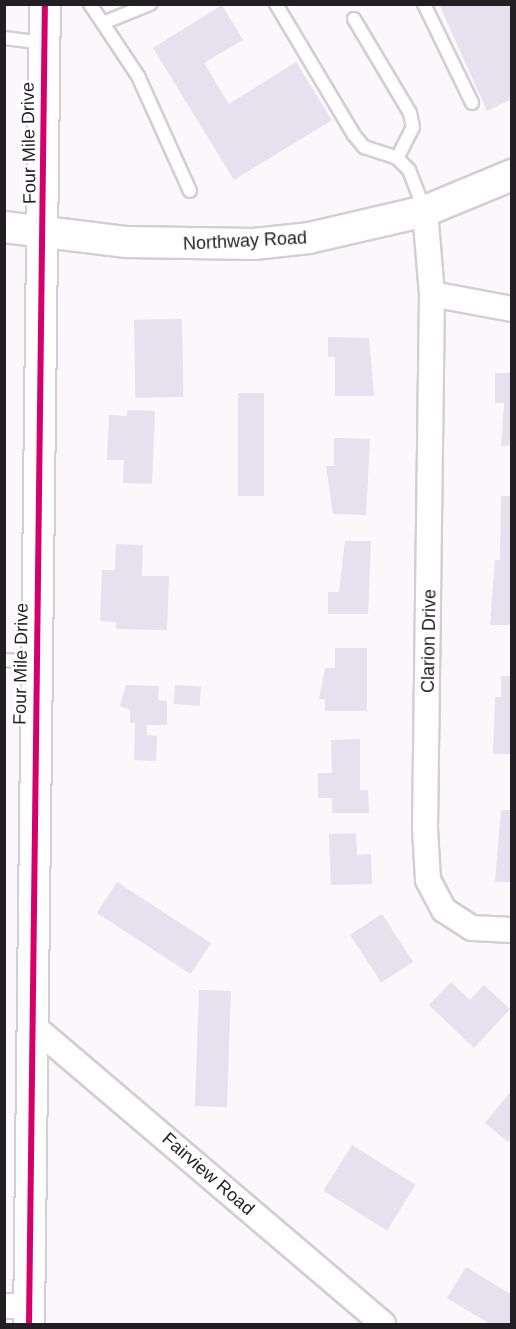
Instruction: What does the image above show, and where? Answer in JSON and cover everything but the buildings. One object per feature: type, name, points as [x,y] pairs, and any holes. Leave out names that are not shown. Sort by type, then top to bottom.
[{"type":"street","name":"Four Mile Drive","points":[[21,1312],[32,1025],[36,662],[45,234],[45,4]]},
{"type":"street","name":"Northway Road","points":[[4,227],[45,234],[189,246],[254,244],[309,238],[425,211],[512,175]]},
{"type":"street","name":"Clarion Drive","points":[[425,211],[432,294],[428,880],[444,910],[466,926],[512,930]]},
{"type":"street","points":[[432,294],[512,309]]},
{"type":"street","name":"Fairview Road","points":[[32,1025],[383,1324]]},
{"type":"lane","points":[[90,4],[138,76],[190,191]]},
{"type":"lane","points":[[103,23],[150,4]]},
{"type":"lane","points":[[276,4],[354,135],[376,154],[397,158],[409,170],[425,211]]},
{"type":"lane","points":[[424,4],[472,103]]},
{"type":"lane","points":[[354,18],[410,113],[413,127],[397,158]]},
{"type":"lane","points":[[4,38],[44,43]]},
{"type":"lane","points":[[4,660],[36,662]]},
{"type":"cycle path","points":[[29,1324],[45,4]]}]
